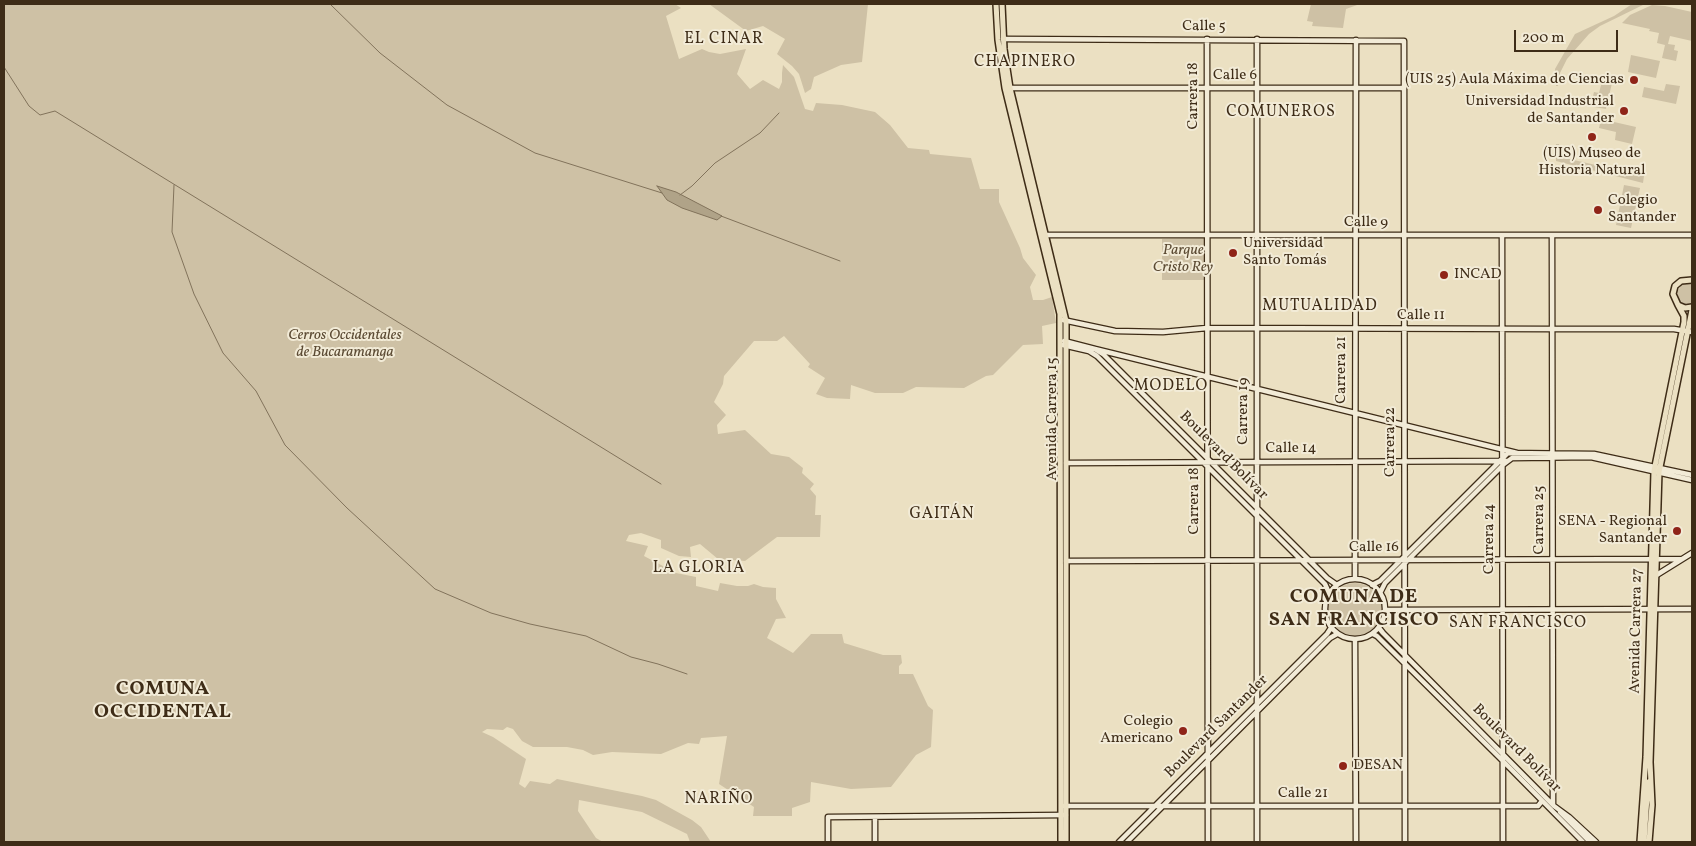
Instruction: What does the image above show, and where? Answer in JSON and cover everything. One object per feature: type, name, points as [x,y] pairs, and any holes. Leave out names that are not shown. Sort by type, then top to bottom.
[{"type":"main road","name":"Avenida Carrera 15","points":[[996,4],[998,46],[1063,320],[1063,815],[1061,842]]},
{"type":"main road","name":"Avenida Carrera 15","points":[[1002,4],[1008,88]]},
{"type":"main road","name":"Avenida Carrera 27","points":[[1687,331],[1684,316],[1674,298],[1675,286],[1684,280],[1692,280]]},
{"type":"main road","points":[[1678,305],[1692,309]]},
{"type":"main road","name":"Avenida Carrera 27","points":[[1649,842],[1652,805],[1650,764],[1652,609],[1657,470],[1692,309]]},
{"type":"main road","name":"Avenida Carrera 15","points":[[1063,343],[1066,463],[1063,806]]},
{"type":"main road","name":"Avenida Carrera 27","points":[[1640,842],[1655,576],[1653,559]]},
{"type":"main road","points":[[1644,842],[1650,764]]},
{"type":"main road","name":"Avenida Carrera 15","points":[[1063,815],[1066,842]]},
{"type":"street","name":"Calle 5","points":[[1003,39],[1404,41]]},
{"type":"street","name":"Carrera 18","points":[[1207,39],[1208,842]]},
{"type":"street","name":"Carrera 19","points":[[1257,39],[1257,842]]},
{"type":"street","name":"Carrera 21","points":[[1355,579],[1356,40]]},
{"type":"street","name":"Carrera 22","points":[[1404,41],[1405,842]]},
{"type":"street","name":"Calle 6","points":[[1008,88],[1404,88]]},
{"type":"street","name":"Calle 9","points":[[1043,235],[1692,235]]},
{"type":"street","name":"Carrera 24","points":[[1502,235],[1502,450],[1507,459],[1503,560],[1503,842]]},
{"type":"street","name":"Carrera 25","points":[[1552,235],[1554,805]]},
{"type":"street","name":"Calle 11","points":[[1063,320],[1115,331],[1159,332],[1207,328],[1551,328],[1687,331]]},
{"type":"street","name":"Boulevard Bolívar","points":[[1063,343],[1095,349],[1103,354],[1256,516],[1327,586],[1329,593]]},
{"type":"street","name":"Boulevard Bolívar","points":[[1063,343],[1089,351],[1096,356],[1337,585]]},
{"type":"street","points":[[1095,349],[1502,450],[1507,459]]},
{"type":"street","points":[[1380,592],[1404,560],[1490,470],[1507,459],[1594,454],[1692,480]]},
{"type":"street","points":[[1372,585],[1404,560],[1507,459]]},
{"type":"street","name":"Calle 14","points":[[1066,463],[1404,462],[1507,459]]},
{"type":"street","points":[[1486,461],[1490,464],[1490,470]]},
{"type":"street","points":[[1657,470],[1692,475]]},
{"type":"street","points":[[1655,576],[1692,553]]},
{"type":"street","name":"Calle 16","points":[[1066,561],[1682,559]]},
{"type":"street","points":[[1355,579],[1372,585],[1380,592],[1384,601],[1384,619],[1379,628],[1373,634],[1355,640],[1337,634],[1326,619],[1324,609],[1329,593],[1337,585],[1349,580],[1355,579]]},
{"type":"street","points":[[1385,610],[1692,609]]},
{"type":"street","name":"Boulevard Santander","points":[[1119,842],[1328,634],[1331,628]]},
{"type":"street","name":"Boulevard Bolívar","points":[[1379,628],[1554,805],[1596,842]]},
{"type":"street","name":"Boulevard Santander","points":[[1127,842],[1330,638],[1337,634]]},
{"type":"street","name":"Boulevard Bolívar","points":[[1373,634],[1503,760],[1583,842]]},
{"type":"street","points":[[1355,640],[1356,842]]},
{"type":"street","points":[[1454,720],[1461,719]]},
{"type":"street","name":"Calle 21","points":[[1063,806],[1538,806],[1542,801]]},
{"type":"street","points":[[1554,805],[1590,842]]},
{"type":"street","points":[[828,842],[828,818],[1063,815]]},
{"type":"street","points":[[875,817],[875,842]]},
{"type":"green space","name":"Cerros Occidentales de Bucaramanga","points":[[4,4],[675,4],[681,8],[666,16],[679,59],[702,49],[720,54],[746,49],[737,74],[750,89],[763,80],[779,89],[782,82],[783,65],[794,77],[805,109],[813,111],[816,103],[842,105],[875,112],[890,125],[908,148],[929,150],[930,154],[971,158],[980,189],[999,189],[999,202],[1023,258],[1036,275],[1030,287],[1033,300],[1043,300],[1052,297],[1056,323],[1042,326],[1043,344],[1023,345],[993,375],[986,376],[964,388],[916,387],[903,393],[875,393],[851,385],[850,399],[827,398],[816,394],[825,378],[808,367],[810,364],[784,336],[777,341],[754,341],[724,376],[723,384],[714,402],[726,415],[717,425],[718,434],[745,430],[771,454],[789,457],[803,468],[802,473],[814,484],[810,489],[816,496],[815,515],[821,515],[820,537],[777,537],[745,561],[718,559],[700,544],[690,547],[691,557],[679,556],[661,548],[661,540],[641,533],[629,535],[626,541],[648,546],[644,556],[676,573],[696,577],[696,586],[718,591],[720,583],[737,586],[754,584],[776,588],[776,599],[786,618],[776,619],[767,638],[793,653],[811,634],[842,634],[844,643],[883,655],[901,655],[902,663],[899,666],[899,674],[913,674],[928,706],[933,710],[931,747],[916,755],[891,787],[851,789],[811,782],[810,802],[792,808],[792,816],[753,816],[754,807],[719,784],[727,736],[701,738],[699,744],[688,743],[661,754],[612,752],[593,755],[583,750],[567,747],[533,747],[522,741],[513,729],[507,727],[503,730],[487,729],[482,732],[526,759],[519,784],[525,788],[530,781],[550,784],[557,779],[656,800],[692,820],[701,827],[711,842],[690,842],[687,834],[642,812],[579,800],[578,811],[596,838],[603,842],[4,842]]},
{"type":"green space","points":[[709,4],[868,4],[862,62],[841,65],[814,77],[811,89],[805,93],[799,74],[777,54],[785,39],[763,26],[746,31]]},
{"type":"green space","points":[[1311,4],[1360,4],[1346,9],[1343,28],[1312,26],[1313,22],[1307,21]]},
{"type":"green space","points":[[1632,4],[1645,4],[1600,26],[1589,34],[1567,59],[1560,73],[1558,86],[1556,86],[1555,69],[1575,34],[1614,16]]},
{"type":"green space","points":[[1652,5],[1692,12],[1692,41],[1670,36],[1668,44],[1675,45],[1674,50],[1678,51],[1676,61],[1662,58],[1665,45],[1657,43],[1659,33],[1649,31],[1650,29],[1622,23],[1630,15]]},
{"type":"green space","points":[[1631,55],[1660,61],[1656,78],[1628,72]]},
{"type":"green space","points":[[1602,81],[1612,83],[1606,109],[1594,107],[1591,104],[1594,92],[1599,93]]},
{"type":"green space","points":[[1666,84],[1680,86],[1676,104],[1642,97],[1644,87],[1664,91]]},
{"type":"green space","points":[[1601,119],[1636,127],[1632,144],[1615,140],[1616,132],[1599,128]]},
{"type":"green space","points":[[1556,144],[1559,144],[1560,154],[1565,158],[1644,176],[1643,183],[1556,161]]},
{"type":"green space","points":[[1624,185],[1640,188],[1631,228],[1616,225]]},
{"type":"green space","name":"Parque Cristo Rey","points":[[1204,238],[1205,280],[1162,280],[1162,239]]},
{"type":"green space","points":[[1683,283],[1692,283],[1692,304],[1687,305],[1680,302],[1677,292]]},
{"type":"green space","points":[[1350,583],[1360,583],[1370,587],[1378,595],[1382,610],[1378,625],[1370,633],[1360,637],[1350,637],[1340,633],[1332,625],[1328,615],[1328,605],[1332,595],[1340,587]]},
{"type":"shaded area","points":[[657,186],[676,192],[722,216],[717,220],[682,208],[667,200]]},
{"type":"waterway","points":[[330,4],[380,53],[447,105],[535,153],[662,193]]},
{"type":"waterway","points":[[4,67],[29,106],[40,115],[55,111],[661,484]]},
{"type":"waterway","points":[[680,195],[715,163],[760,133],[779,113]]},
{"type":"waterway","points":[[174,185],[172,232],[194,294],[223,353],[256,391],[285,445],[347,508],[435,589],[491,613],[530,624],[586,636],[631,657],[687,674]]},
{"type":"waterway","points":[[721,216],[840,261]]},
{"type":"place","name":"(UIS 25) Aula Máxima de Ciencias","points":[[1634,80]]},
{"type":"place","name":"Universidad Industrial de Santander","points":[[1624,111]]},
{"type":"place","name":"(UIS) Museo de Historia Natural","points":[[1592,137]]},
{"type":"place","name":"Colegio Santander","points":[[1598,210]]},
{"type":"place","name":"Universidad Santo Tomás","points":[[1233,253]]},
{"type":"place","name":"INCAD","points":[[1444,275]]},
{"type":"place","name":"SENA - Regional Santander","points":[[1677,531]]},
{"type":"place","name":"Colegio Americano","points":[[1183,731]]},
{"type":"place","name":"DESAN","points":[[1343,766]]},
{"type":"district","name":"EL CINAR","points":[[724,40]]},
{"type":"district","name":"CHAPINERO","points":[[1025,63]]},
{"type":"district","name":"COMUNEROS","points":[[1281,113]]},
{"type":"district","name":"MUTUALIDAD","points":[[1320,307]]},
{"type":"district","name":"MODELO","points":[[1171,387]]},
{"type":"district","name":"GAITÁN","points":[[942,515]]},
{"type":"district","name":"LA GLORIA","points":[[699,569]]},
{"type":"district","name":"COMUNA DE SAN FRANCISCO","points":[[1354,610]]},
{"type":"district","name":"SAN FRANCISCO","points":[[1518,624]]},
{"type":"district","name":"COMUNA OCCIDENTAL","points":[[163,702]]},
{"type":"district","name":"NARIÑO","points":[[719,800]]}]
